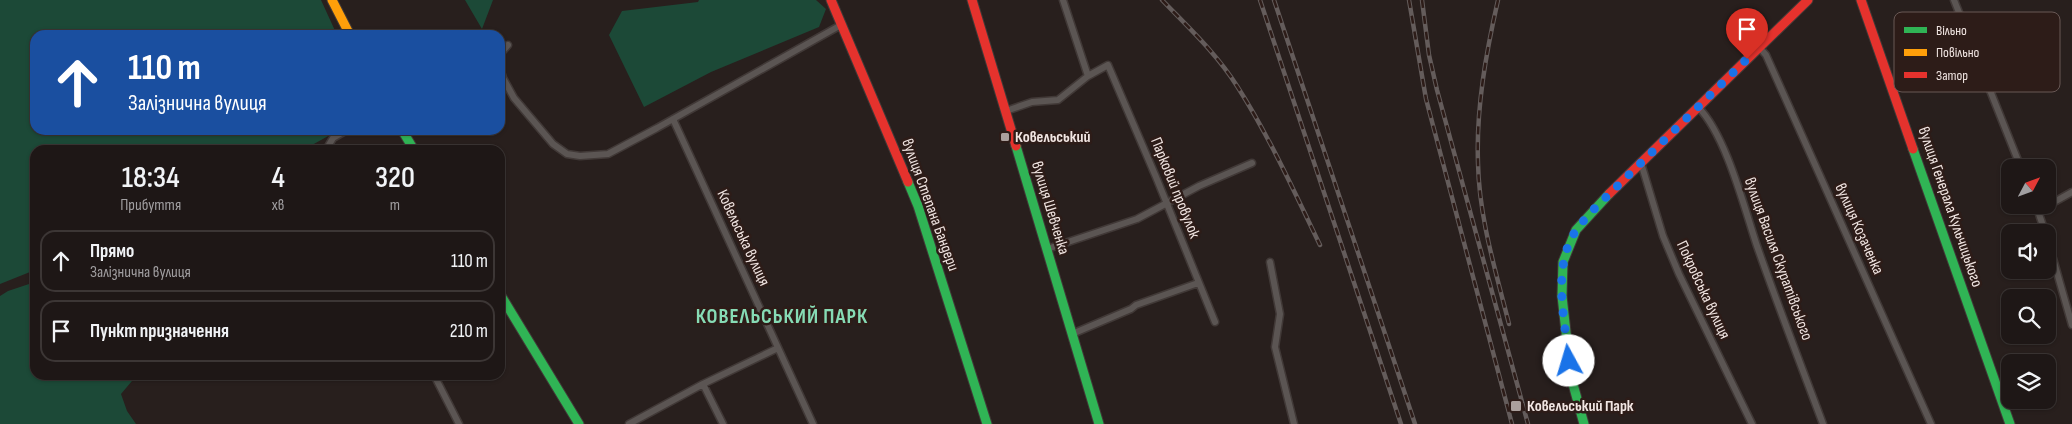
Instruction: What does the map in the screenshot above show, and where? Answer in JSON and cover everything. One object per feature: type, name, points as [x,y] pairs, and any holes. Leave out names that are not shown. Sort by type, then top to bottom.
[{"type":"street","points":[[332,0],[347,30]]},
{"type":"street","name":"вулиця Степана Бандери","points":[[831,0],[918,206],[987,424]]},
{"type":"street","name":"вулиця Шевченка","points":[[972,0],[1099,424]]},
{"type":"street","points":[[1006,111],[1032,102],[1058,100],[1088,76],[1063,0]]},
{"type":"street","points":[[1584,424],[1571,377],[1562,296],[1563,262],[1576,230],[1597,206],[1808,0]]},
{"type":"street","name":"вулиця Генерала Кульчицького","points":[[1861,0],[2010,424]]},
{"type":"street","points":[[1954,0],[1959,12]]},
{"type":"street","points":[[505,82],[514,98],[553,144],[567,154],[580,156],[608,154],[841,24]]},
{"type":"street","points":[[505,49],[508,46]]},
{"type":"street","name":"вулиця Козаченка","points":[[1759,47],[1766,55],[1931,424]]},
{"type":"street","name":"Парковий провулок","points":[[1088,76],[1108,65],[1215,322]]},
{"type":"street","points":[[1991,92],[2017,159]]},
{"type":"street","name":"вулиця Василя Скуратівського","points":[[1698,107],[1708,117],[1735,178],[1758,247],[1823,424]]},
{"type":"street","name":"Ковельська вулиця","points":[[673,119],[813,424]]},
{"type":"street","points":[[329,145],[333,138],[338,135]]},
{"type":"street","points":[[1047,249],[1137,219],[1199,186],[1252,163]]},
{"type":"street","name":"Покровська вулиця","points":[[1641,163],[1663,236],[1679,274],[1752,424]]},
{"type":"street","points":[[2056,199],[2072,192]]},
{"type":"street","points":[[1270,262],[1280,314],[1275,347],[1294,424]]},
{"type":"street","points":[[2056,269],[2072,325]]},
{"type":"street","points":[[1072,334],[1131,309],[1136,305],[1198,283]]},
{"type":"street","points":[[505,302],[579,424]]},
{"type":"street","points":[[629,424],[703,384],[778,348]]},
{"type":"street","points":[[437,380],[459,424]]},
{"type":"street","points":[[703,384],[723,424]]},
{"type":"green space","points":[[0,0],[321,0],[335,30],[30,30],[30,135],[330,135],[312,145],[30,145],[30,272],[0,284]]},
{"type":"green space","points":[[465,0],[493,0],[482,29]]},
{"type":"green space","points":[[699,0],[816,0],[826,9],[819,27],[711,72],[644,107],[609,35],[622,11],[698,2]]},
{"type":"green space","points":[[30,284],[30,380],[133,380],[121,394],[127,411],[136,424],[0,424],[0,296],[8,291]]},
{"type":"railway","points":[[1162,0],[1211,52],[1237,86],[1291,184],[1320,245]]},
{"type":"railway","points":[[1260,0],[1401,424]]},
{"type":"railway","points":[[1274,0],[1415,424]]},
{"type":"railway","points":[[1409,0],[1426,99],[1512,424]]},
{"type":"railway","points":[[1422,0],[1429,55],[1437,90],[1528,424]]},
{"type":"railway","points":[[1498,0],[1480,101],[1478,163],[1481,204],[1509,324]]},
{"type":"traffic: fast","points":[[405,135],[411,145]]},
{"type":"traffic: fast","points":[[1016,146],[1099,424]]},
{"type":"traffic: fast","points":[[1913,149],[2010,424]]},
{"type":"traffic: fast","points":[[908,182],[918,206],[987,424]]},
{"type":"traffic: fast","points":[[1584,424],[1571,377],[1562,296],[1563,262],[1576,230],[1609,194]]},
{"type":"traffic: fast","points":[[505,302],[579,424]]},
{"type":"traffic: slow","points":[[332,0],[347,30]]},
{"type":"traffic: jam","points":[[831,0],[908,182]]},
{"type":"traffic: jam","points":[[972,0],[1016,146]]},
{"type":"traffic: jam","points":[[1609,194],[1808,0]]},
{"type":"traffic: jam","points":[[1861,0],[1913,149]]},
{"type":"place","name":"Ковельський","points":[[1005,137]]},
{"type":"place","name":"Ковельський Парк","points":[[1516,406]]},
{"type":"district","name":"КОВЕЛЬСЬКИЙ ПАРК","points":[[782,316]]},
{"type":"route","points":[[1569,361],[1562,296],[1563,262],[1576,230],[1597,206],[1747,59]]}]
